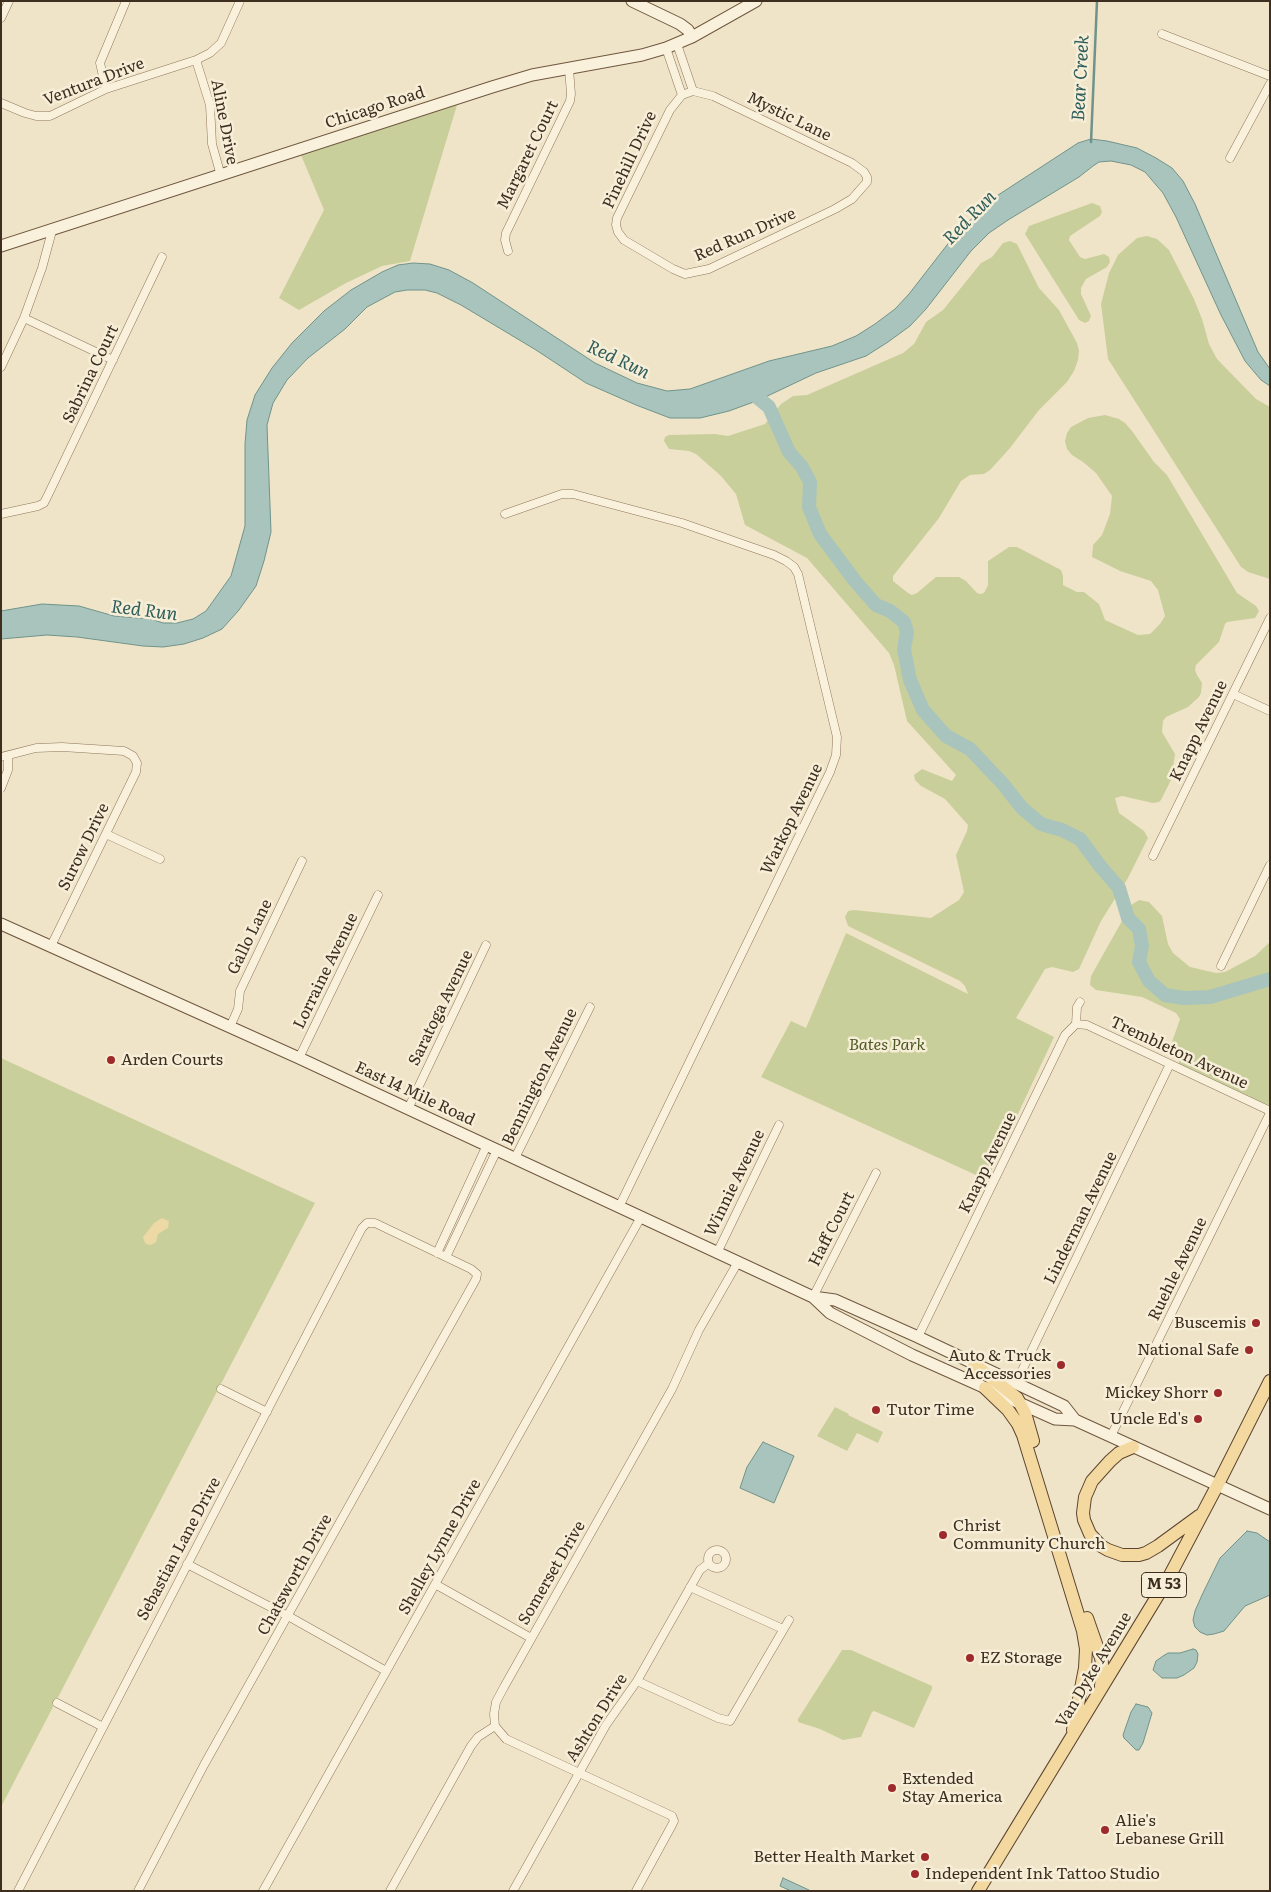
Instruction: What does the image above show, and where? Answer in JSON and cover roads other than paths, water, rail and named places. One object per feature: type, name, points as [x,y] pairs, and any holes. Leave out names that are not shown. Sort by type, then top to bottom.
[{"type":"main road","name":"Chicago Road","points":[[1,246],[492,87],[532,76],[642,55],[672,46],[692,37],[756,1]]},
{"type":"main road","points":[[635,2],[680,24],[688,30],[692,37]]},
{"type":"main road","name":"East 14 Mile Road","points":[[1,924],[299,1058],[813,1297],[835,1300],[918,1337],[1064,1406],[1075,1420]]},
{"type":"main road","name":"East 14 Mile Road","points":[[813,1297],[830,1313],[912,1355],[1055,1419],[1075,1420],[1270,1509]]},
{"type":"main road","points":[[974,1364],[1012,1393],[1021,1405],[1101,1658],[1103,1680],[1100,1690]]},
{"type":"main road","name":"Van Dyke Avenue","points":[[978,1891],[1153,1604],[1203,1513],[1270,1381]]},
{"type":"main road","points":[[985,1388],[1008,1410],[1021,1430],[1083,1631],[1086,1649],[1085,1668],[1072,1737]]},
{"type":"main road","points":[[1133,1447],[1119,1453],[1110,1461],[1092,1481],[1085,1497],[1084,1520],[1090,1534],[1100,1546],[1122,1556],[1146,1553],[1203,1513]]},
{"type":"street","points":[[1,18],[9,1]]},
{"type":"street","points":[[106,89],[100,63],[126,1]]},
{"type":"street","name":"Aline Drive","points":[[221,176],[212,144],[210,105],[196,60],[210,54],[221,43],[240,1]]},
{"type":"street","points":[[1162,34],[1270,76]]},
{"type":"street","points":[[672,46],[693,91],[682,95],[672,46]]},
{"type":"street","name":"Ventura Drive","points":[[1,103],[26,114],[50,116],[106,89],[196,60]]},
{"type":"street","name":"Margaret Court","points":[[508,251],[505,240],[506,233],[570,101],[569,69]]},
{"type":"street","points":[[1230,158],[1270,84]]},
{"type":"street","name":"Mystic Lane","points":[[693,91],[713,96],[844,159],[860,167],[867,176]]},
{"type":"street","name":"Pinehill Drive","points":[[624,240],[618,232],[617,218],[670,110],[682,95]]},
{"type":"street","name":"Red Run Drive","points":[[624,240],[679,272],[685,274],[700,272],[846,204],[864,187],[867,176]]},
{"type":"street","points":[[1,367],[24,318],[42,268],[52,231]]},
{"type":"street","name":"Sabrina Court","points":[[1,514],[44,503],[162,257]]},
{"type":"street","points":[[24,318],[114,360]]},
{"type":"street","name":"Warkop Avenue","points":[[506,514],[562,494],[572,494],[682,523],[774,555],[794,566],[798,574],[837,737],[836,755],[830,772],[619,1207]]},
{"type":"street","name":"Knapp Avenue","points":[[1153,856],[1270,618]]},
{"type":"street","points":[[1233,694],[1270,711]]},
{"type":"street","name":"Surow Drive","points":[[5,757],[36,748],[52,746],[124,751],[136,759],[136,772],[51,946]]},
{"type":"street","points":[[1,788],[8,770],[5,757]]},
{"type":"street","points":[[106,834],[160,858]]},
{"type":"street","name":"Gallo Lane","points":[[230,1027],[238,1009],[240,991],[302,861]]},
{"type":"street","points":[[1221,966],[1270,865]]},
{"type":"street","name":"Lorraine Avenue","points":[[299,1058],[378,895]]},
{"type":"street","name":"Saratoga Avenue","points":[[408,1109],[486,945]]},
{"type":"street","name":"Knapp Avenue","points":[[918,1337],[1065,1035],[1076,1024],[1077,1007],[1080,1002]]},
{"type":"street","name":"Bennington Avenue","points":[[515,1158],[590,1007]]},
{"type":"street","name":"Trembleton Avenue","points":[[1076,1024],[1087,1025],[1270,1112]]},
{"type":"street","name":"Linderman Avenue","points":[[1016,1383],[1170,1064]]},
{"type":"street","name":"Ruehle Avenue","points":[[1111,1436],[1270,1112]]},
{"type":"street","name":"Winnie Avenue","points":[[717,1253],[779,1125]]},
{"type":"street","points":[[492,1148],[446,1257],[437,1252],[492,1148]]},
{"type":"street","name":"Haff Court","points":[[813,1297],[876,1173]]},
{"type":"street","name":"Shelley Lynne Drive","points":[[263,1891],[641,1217]]},
{"type":"street","name":"Sebastian Lane Drive","points":[[18,1891],[363,1226],[367,1223],[375,1224],[437,1252]]},
{"type":"street","name":"Chatsworth Drive","points":[[138,1891],[204,1765],[476,1281],[477,1274],[472,1269],[446,1257]]},
{"type":"street","name":"Somerset Drive","points":[[496,1726],[494,1714],[496,1702],[672,1389],[699,1330],[738,1262]]},
{"type":"street","points":[[221,1389],[267,1412]]},
{"type":"street","name":"Ashton Drive","points":[[513,1891],[606,1725],[637,1681],[700,1570],[709,1563]]},
{"type":"street","points":[[187,1564],[288,1616],[386,1671]]},
{"type":"street","points":[[435,1584],[531,1638]]},
{"type":"street","points":[[690,1587],[783,1630]]},
{"type":"street","points":[[637,1681],[718,1718],[730,1721],[789,1620]]},
{"type":"street","points":[[56,1702],[103,1727]]},
{"type":"street","points":[[390,1891],[471,1746],[478,1737],[496,1726],[506,1739],[668,1813],[673,1819],[672,1826],[640,1890]]},
{"type":"water","name":"Red Run","points":[[1091,139],[1137,148],[1172,168],[1183,181],[1195,204],[1258,352],[1270,369],[1270,386],[1261,380],[1245,361],[1163,193],[1145,172],[1131,165],[1111,161],[1099,162],[1079,177],[989,233],[971,251],[926,309],[910,326],[866,356],[816,373],[759,400],[729,411],[700,418],[670,418],[586,383],[536,350],[461,305],[437,293],[425,290],[395,292],[367,307],[345,329],[308,358],[287,380],[273,403],[267,425],[271,532],[256,586],[239,610],[222,629],[184,644],[163,647],[47,635],[1,639],[1,611],[42,604],[79,606],[114,616],[151,619],[163,623],[177,623],[193,619],[206,611],[231,576],[245,526],[245,444],[247,420],[255,395],[272,368],[292,343],[324,311],[351,290],[382,272],[398,265],[413,263],[430,264],[449,270],[473,283],[595,363],[637,383],[667,391],[690,389],[769,361],[832,346],[856,336],[895,309],[954,236],[992,199],[1078,143]]},
{"type":"water","points":[[763,1442],[794,1456],[774,1503],[740,1488],[747,1467]]},
{"type":"water","points":[[1247,1531],[1257,1533],[1270,1542],[1270,1595],[1245,1606],[1224,1631],[1207,1635],[1195,1627],[1193,1620],[1195,1611],[1220,1558]]},
{"type":"water","points":[[1193,1649],[1198,1654],[1197,1662],[1194,1668],[1184,1675],[1177,1678],[1162,1678],[1153,1670],[1156,1661],[1168,1653],[1180,1653]]},
{"type":"water","points":[[1136,1704],[1148,1707],[1152,1713],[1139,1750],[1136,1750],[1123,1735],[1131,1712]]},
{"type":"water","points":[[783,1878],[809,1890],[791,1891],[780,1886]]},
{"type":"waterway","name":"Bear Creek","points":[[1091,142],[1097,1]]},
{"type":"waterway","points":[[746,388],[769,407],[789,452],[802,467],[810,482],[809,507],[820,534],[855,581],[876,605],[890,611],[904,622],[907,632],[904,649],[910,680],[923,710],[946,736],[970,749],[1003,784],[1022,808],[1041,824],[1062,830],[1080,839],[1119,888],[1128,918],[1139,929],[1142,946],[1139,962],[1149,981],[1165,995],[1184,998],[1210,997],[1270,979]]},
{"type":"place","name":"Arden Courts","points":[[111,1060]]},
{"type":"place","name":"Buscemis","points":[[1256,1323]]},
{"type":"place","name":"National Safe","points":[[1249,1350]]},
{"type":"place","name":"Auto & Truck Accessories","points":[[1061,1365]]},
{"type":"place","name":"Mickey Shorr","points":[[1218,1393]]},
{"type":"place","name":"Tutor Time","points":[[876,1410]]},
{"type":"place","name":"Uncle Ed's","points":[[1198,1419]]},
{"type":"place","name":"Christ Community Church","points":[[943,1535]]},
{"type":"place","name":"EZ Storage","points":[[970,1658]]},
{"type":"place","name":"Extended Stay America","points":[[892,1788]]},
{"type":"place","name":"Alie's Lebanese Grill","points":[[1105,1830]]},
{"type":"place","name":"Better Health Market","points":[[925,1857]]},
{"type":"place","name":"Independent Ink Tattoo Studio","points":[[915,1874]]},
{"type":"park label","name":"Bates Park","points":[[887,1045]]}]
